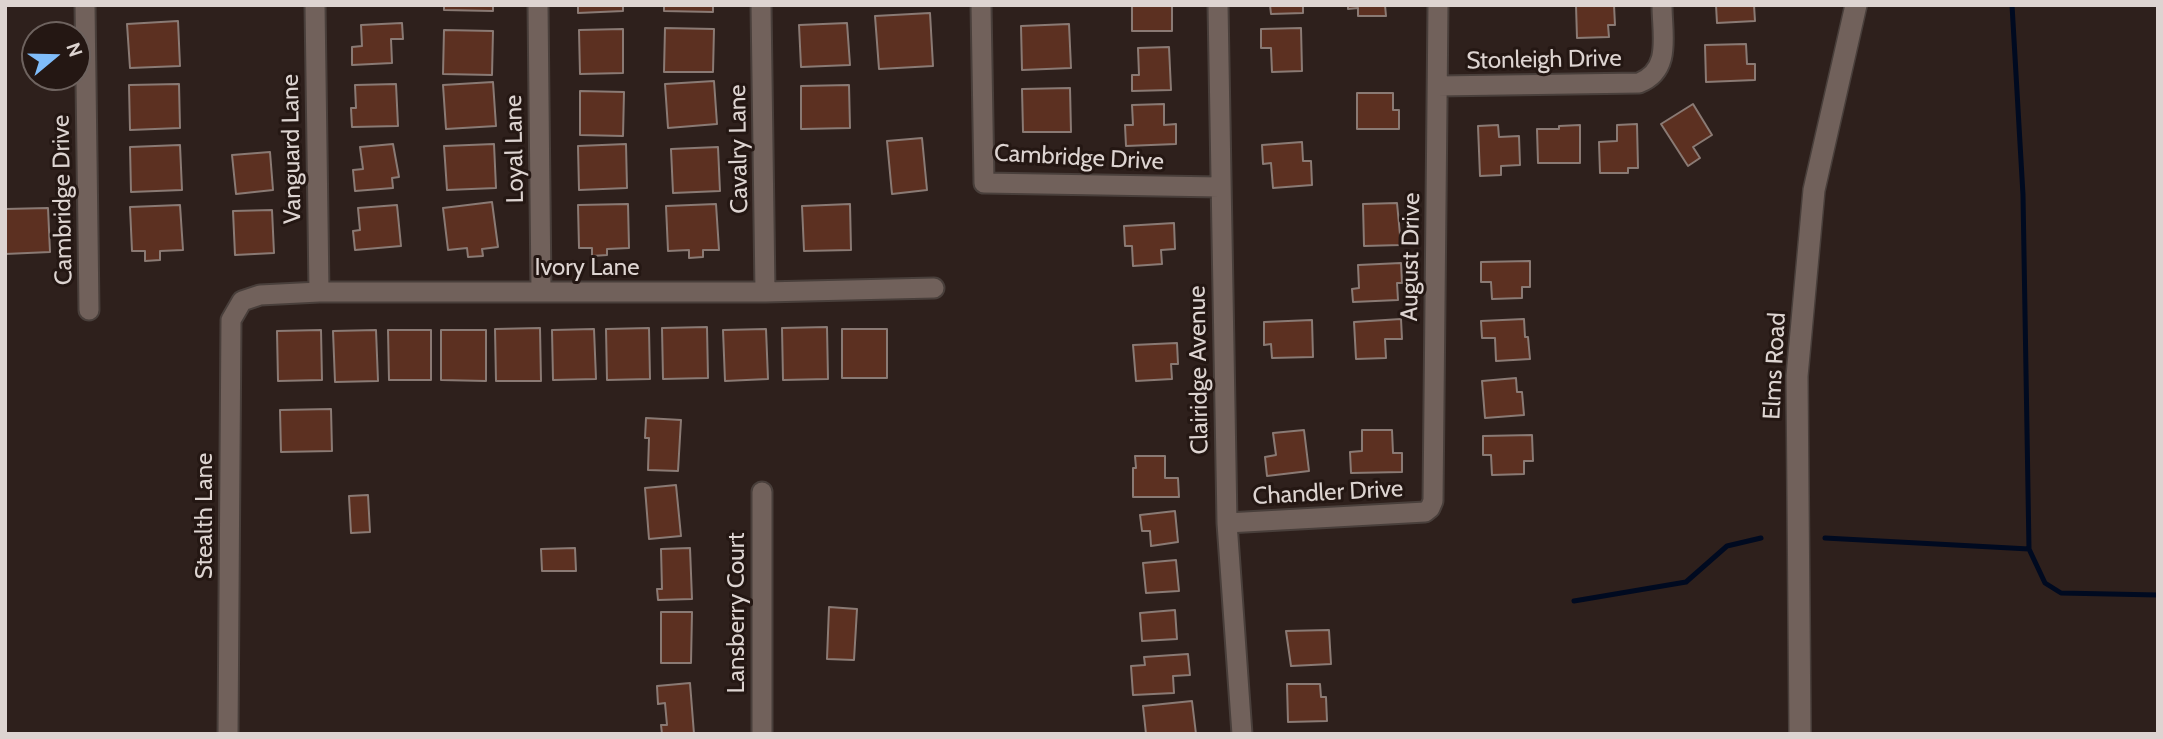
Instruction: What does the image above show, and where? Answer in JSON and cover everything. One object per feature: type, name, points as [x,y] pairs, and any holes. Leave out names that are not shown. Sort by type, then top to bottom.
[{"type":"main road","name":"Elms Road","points":[[1800,734],[1797,376],[1814,190],[1856,5]]},
{"type":"street","name":"Cambridge Drive","points":[[85,5],[89,310]]},
{"type":"street","name":"Vanguard Lane","points":[[315,5],[319,292]]},
{"type":"street","name":"Loyal Lane","points":[[538,5],[541,292]]},
{"type":"street","name":"Cavalry Lane","points":[[761,5],[765,292]]},
{"type":"street","name":"Cambridge Drive","points":[[981,5],[984,183],[1219,187]]},
{"type":"street","name":"Clairidge Avenue","points":[[1218,5],[1219,187],[1227,523],[1242,734]]},
{"type":"street","name":"August Drive","points":[[1430,509],[1433,501],[1438,5]]},
{"type":"street","name":"Stonleigh Drive","points":[[1438,86],[1639,83],[1657,72],[1662,59],[1662,5]]},
{"type":"street","name":"Ivory Lane","points":[[242,301],[260,295],[319,292],[765,292],[934,288]]},
{"type":"street","name":"Stealth Lane","points":[[228,734],[231,320],[242,301]]},
{"type":"street","name":"Lansberry Court","points":[[762,492],[762,734]]},
{"type":"street","name":"Chandler Drive","points":[[1227,523],[1425,512],[1430,509]]},
{"type":"building","points":[[444,5],[493,5],[493,11],[444,10]]},
{"type":"building","points":[[578,5],[623,5],[623,11],[578,13]]},
{"type":"building","points":[[664,5],[713,5],[713,12],[664,11]]},
{"type":"building","points":[[1132,5],[1172,5],[1172,31],[1132,31]]},
{"type":"building","points":[[1270,5],[1303,5],[1303,13],[1271,14]]},
{"type":"building","points":[[1348,5],[1385,5],[1386,16],[1358,16],[1358,8],[1348,9]]},
{"type":"building","points":[[1576,5],[1614,5],[1615,25],[1608,25],[1609,37],[1577,38]]},
{"type":"building","points":[[1716,5],[1754,5],[1755,21],[1717,23]]},
{"type":"building","points":[[930,13],[933,66],[879,69],[875,16]]},
{"type":"building","points":[[178,21],[180,66],[130,68],[127,24]]},
{"type":"building","points":[[402,23],[403,39],[391,39],[392,63],[352,65],[352,47],[362,46],[361,25]]},
{"type":"building","points":[[847,23],[850,65],[801,67],[799,25]]},
{"type":"building","points":[[1069,24],[1071,68],[1022,70],[1021,26]]},
{"type":"building","points":[[665,28],[714,29],[713,72],[664,72]]},
{"type":"building","points":[[1301,28],[1302,71],[1272,72],[1271,48],[1261,48],[1261,29]]},
{"type":"building","points":[[623,29],[623,73],[580,74],[579,30]]},
{"type":"building","points":[[444,30],[493,31],[492,75],[443,74]]},
{"type":"building","points":[[1746,44],[1747,64],[1755,64],[1755,80],[1706,82],[1705,45]]},
{"type":"building","points":[[1169,47],[1171,90],[1132,91],[1132,75],[1139,75],[1138,48]]},
{"type":"building","points":[[714,81],[717,124],[668,128],[665,84]]},
{"type":"building","points":[[493,82],[496,126],[446,129],[443,85]]},
{"type":"building","points":[[179,84],[180,128],[130,130],[129,85]]},
{"type":"building","points":[[396,84],[398,126],[352,127],[351,108],[356,108],[355,85]]},
{"type":"building","points":[[849,85],[850,128],[801,129],[801,86]]},
{"type":"building","points":[[1070,88],[1071,132],[1023,132],[1022,89]]},
{"type":"building","points":[[580,91],[624,92],[623,136],[580,135]]},
{"type":"building","points":[[1357,93],[1393,93],[1393,110],[1399,110],[1399,129],[1357,129]]},
{"type":"building","points":[[1164,104],[1164,125],[1176,124],[1176,144],[1126,146],[1125,125],[1133,125],[1132,105]]},
{"type":"building","points":[[1693,104],[1712,135],[1693,147],[1700,158],[1688,166],[1661,124]]},
{"type":"building","points":[[1637,124],[1638,168],[1628,168],[1628,173],[1600,173],[1599,142],[1617,141],[1617,125]]},
{"type":"building","points":[[1498,125],[1499,137],[1519,136],[1520,165],[1501,166],[1501,175],[1480,176],[1478,126]]},
{"type":"building","points":[[1580,125],[1580,163],[1538,163],[1537,129]]},
{"type":"building","points":[[922,138],[927,190],[892,194],[887,141]]},
{"type":"building","points":[[1302,142],[1303,161],[1311,161],[1312,185],[1273,188],[1271,163],[1263,164],[1262,145]]},
{"type":"building","points":[[393,144],[399,177],[392,178],[393,188],[355,191],[353,170],[363,169],[360,147]]},
{"type":"building","points":[[494,144],[496,188],[447,190],[444,146]]},
{"type":"building","points":[[626,144],[627,188],[579,190],[578,146]]},
{"type":"building","points":[[180,145],[182,190],[131,192],[130,147]]},
{"type":"building","points":[[718,147],[720,191],[673,193],[671,149]]},
{"type":"building","points":[[270,152],[273,190],[236,194],[232,155]]},
{"type":"building","points":[[492,202],[498,247],[482,249],[483,256],[468,257],[467,248],[448,250],[443,208]]},
{"type":"building","points":[[1397,203],[1401,245],[1364,246],[1363,204]]},
{"type":"building","points":[[628,204],[629,248],[607,249],[607,255],[592,256],[592,248],[579,248],[578,205]]},
{"type":"building","points":[[716,204],[719,250],[703,250],[703,257],[689,258],[689,250],[668,251],[666,206]]},
{"type":"building","points":[[850,204],[851,250],[804,251],[802,206]]},
{"type":"building","points":[[180,205],[183,250],[160,251],[160,260],[145,261],[145,251],[132,251],[130,207]]},
{"type":"building","points":[[397,205],[401,246],[355,250],[353,231],[360,230],[358,208]]},
{"type":"building","points":[[48,208],[50,252],[5,254],[5,209]]},
{"type":"building","points":[[272,210],[274,253],[235,255],[233,211]]},
{"type":"building","points":[[1174,223],[1175,249],[1161,250],[1162,264],[1133,266],[1132,246],[1125,246],[1124,226]]},
{"type":"building","points":[[1530,261],[1530,287],[1522,287],[1522,298],[1492,299],[1491,282],[1481,282],[1481,262]]},
{"type":"building","points":[[1401,263],[1402,283],[1397,283],[1398,300],[1353,302],[1352,289],[1359,288],[1358,265]]},
{"type":"building","points":[[1401,319],[1402,339],[1385,339],[1386,358],[1356,359],[1354,322]]},
{"type":"building","points":[[1524,319],[1530,359],[1496,361],[1495,338],[1482,338],[1481,321]]},
{"type":"building","points":[[1312,320],[1313,357],[1272,358],[1271,344],[1264,345],[1264,322]]},
{"type":"building","points":[[707,327],[708,378],[663,379],[662,328]]},
{"type":"building","points":[[827,327],[828,379],[783,380],[782,328]]},
{"type":"building","points":[[540,328],[541,381],[496,381],[495,329]]},
{"type":"building","points":[[649,328],[650,379],[607,380],[606,329]]},
{"type":"building","points":[[594,329],[596,379],[553,380],[552,330]]},
{"type":"building","points":[[766,329],[768,379],[725,381],[723,330]]},
{"type":"building","points":[[842,329],[887,329],[887,378],[842,378]]},
{"type":"building","points":[[321,330],[322,380],[278,381],[277,331]]},
{"type":"building","points":[[376,330],[378,381],[335,382],[333,331]]},
{"type":"building","points":[[388,330],[431,330],[431,380],[389,380]]},
{"type":"building","points":[[441,330],[486,330],[486,381],[441,380]]},
{"type":"building","points":[[1177,343],[1178,364],[1171,364],[1172,379],[1136,381],[1133,345]]},
{"type":"building","points":[[1516,378],[1517,392],[1522,392],[1524,415],[1485,418],[1482,381]]},
{"type":"building","points":[[331,409],[332,451],[281,452],[280,410]]},
{"type":"building","points":[[646,418],[681,420],[678,471],[648,470],[649,438],[645,438]]},
{"type":"building","points":[[1304,430],[1309,471],[1267,476],[1265,457],[1276,455],[1273,433]]},
{"type":"building","points":[[1362,430],[1392,430],[1393,453],[1402,453],[1402,472],[1351,473],[1350,452],[1362,451]]},
{"type":"building","points":[[1532,435],[1533,461],[1524,461],[1524,474],[1492,475],[1491,455],[1483,455],[1483,436]]},
{"type":"building","points":[[1135,456],[1165,456],[1165,478],[1178,478],[1179,497],[1133,497]]},
{"type":"building","points":[[676,485],[681,536],[649,539],[645,488]]},
{"type":"building","points":[[368,495],[370,532],[351,533],[349,496]]},
{"type":"building","points":[[1175,511],[1178,542],[1151,546],[1150,531],[1142,531],[1140,515]]},
{"type":"building","points":[[575,548],[576,571],[542,571],[541,549]]},
{"type":"building","points":[[690,548],[692,599],[658,600],[657,589],[662,589],[661,549]]},
{"type":"building","points":[[1176,560],[1179,591],[1146,593],[1143,563]]},
{"type":"building","points":[[829,607],[857,609],[854,660],[827,659]]},
{"type":"building","points":[[1175,610],[1177,639],[1142,641],[1140,613]]},
{"type":"building","points":[[661,612],[692,612],[691,663],[661,663]]},
{"type":"building","points":[[1329,630],[1331,664],[1291,666],[1286,631]]},
{"type":"building","points":[[1188,654],[1190,675],[1173,676],[1174,693],[1133,695],[1131,666],[1145,665],[1144,657]]},
{"type":"building","points":[[690,683],[694,734],[662,734],[661,725],[667,725],[665,703],[658,704],[657,686]]},
{"type":"building","points":[[1287,684],[1320,684],[1321,697],[1326,697],[1327,721],[1288,722]]},
{"type":"building","points":[[1192,701],[1196,734],[1146,734],[1143,706]]},
{"type":"waterway","points":[[2012,5],[2023,195],[2029,549],[2045,583],[2061,593],[2158,595]]},
{"type":"waterway","points":[[1574,601],[1686,582],[1727,546],[1761,538]]},
{"type":"waterway","points":[[1825,538],[2029,549]]}]
